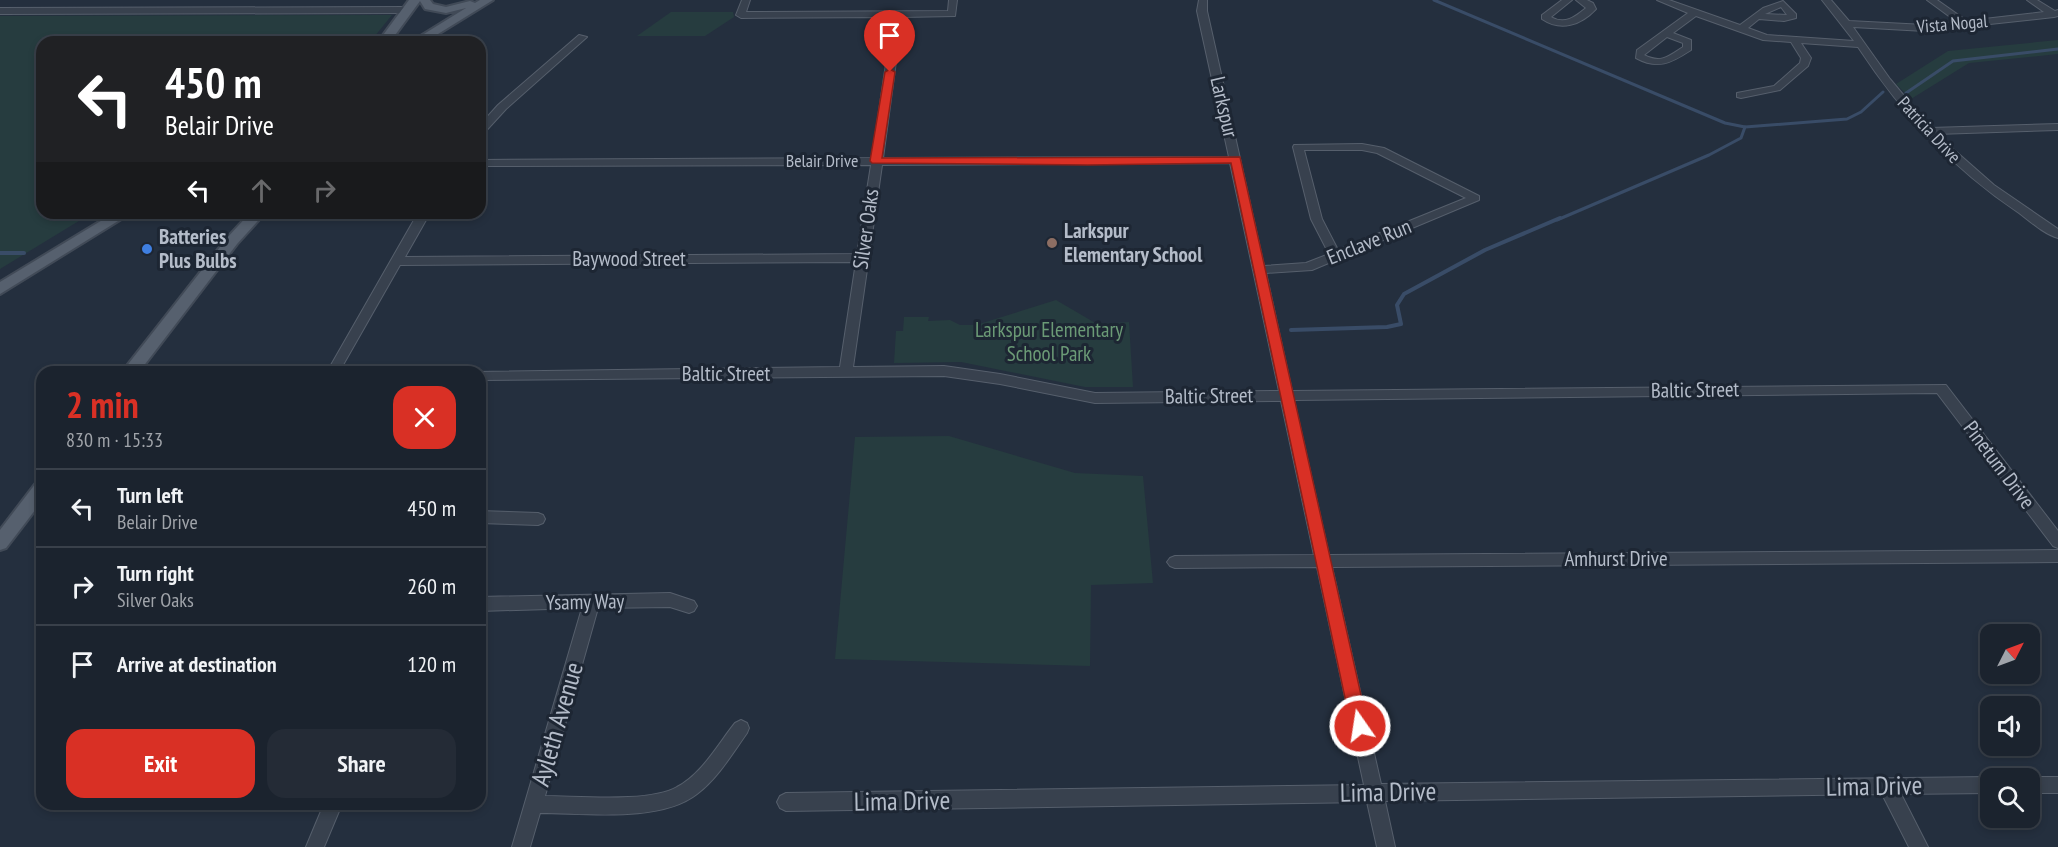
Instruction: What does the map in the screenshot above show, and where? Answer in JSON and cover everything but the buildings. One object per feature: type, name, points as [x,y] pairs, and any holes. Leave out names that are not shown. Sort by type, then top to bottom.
[{"type":"main road","points":[[424,0],[426,5],[432,9],[446,10],[487,0]]},
{"type":"main road","points":[[427,36],[487,0]]},
{"type":"main road","points":[[389,36],[412,5]]},
{"type":"main road","points":[[0,289],[114,219]]},
{"type":"main road","points":[[232,241],[245,219]]},
{"type":"main road","points":[[135,366],[232,241],[252,219]]},
{"type":"main road","points":[[0,543],[36,496]]},
{"type":"street","points":[[746,0],[741,15],[952,15],[953,0]]},
{"type":"street","name":"Larkspur","points":[[1203,0],[1202,11],[1386,847]]},
{"type":"street","points":[[1568,0],[1545,17],[1558,24],[1570,23],[1592,9],[1590,5],[1580,0]]},
{"type":"street","points":[[1661,0],[1766,38],[1859,44]]},
{"type":"street","name":"Patricia Drive","points":[[1826,0],[1846,24],[1893,91],[1926,131],[1971,174],[2058,234]]},
{"type":"street","points":[[1931,0],[1966,24]]},
{"type":"street","points":[[2031,0],[2056,14]]},
{"type":"street","points":[[0,11],[412,5]]},
{"type":"street","points":[[1666,33],[1688,42],[1688,48],[1664,64],[1656,64],[1639,57],[1640,52],[1666,33],[1694,13]]},
{"type":"street","name":"Vista Nogal","points":[[1846,24],[1905,28],[2056,14]]},
{"type":"street","name":"Silver Oaks","points":[[846,373],[898,15]]},
{"type":"street","points":[[1740,30],[1758,16]]},
{"type":"street","points":[[486,124],[502,107],[582,38]]},
{"type":"street","points":[[1741,95],[1777,88],[1805,64],[1806,58],[1794,41]]},
{"type":"street","points":[[1926,131],[2058,127]]},
{"type":"street","name":"Enclave Run","points":[[1260,270],[1308,267],[1336,256],[1475,198],[1380,150],[1362,147],[1298,147],[1327,246],[1336,256]]},
{"type":"street","name":"Belair Drive","points":[[486,163],[1236,160]]},
{"type":"street","points":[[336,366],[421,219]]},
{"type":"street","name":"Baywood Street","points":[[397,261],[861,258]]},
{"type":"street","name":"Baltic Street","points":[[486,375],[962,373],[1095,398],[1941,388]]},
{"type":"street","name":"Pinetum Drive","points":[[1941,388],[2058,542]]},
{"type":"street","points":[[486,517],[538,519]]},
{"type":"street","name":"Amhurst Drive","points":[[1175,561],[1323,562],[2058,556]]},
{"type":"street","name":"Ysamy Way","points":[[486,604],[670,600],[689,606]]},
{"type":"street","name":"Ayleth Avenue","points":[[521,847],[592,602]]},
{"type":"street","points":[[534,804],[656,803],[682,794],[704,776],[741,728]]},
{"type":"street","name":"Lima Drive","points":[[786,802],[1980,785]]},
{"type":"street","points":[[2040,785],[2058,785]]},
{"type":"street","points":[[1887,786],[1919,847]]},
{"type":"street","points":[[315,847],[330,810]]},
{"type":"green space","points":[[671,12],[733,12],[734,17],[705,36],[637,36]]},
{"type":"green space","points":[[392,15],[375,36],[36,36],[36,219],[82,219],[0,269],[0,16]]},
{"type":"green space","points":[[2058,40],[2058,54],[1969,63],[1911,99],[1896,84],[1948,51]]},
{"type":"green space","name":"Larkspur Elementary School Park","points":[[1056,300],[1097,324],[1129,322],[1133,387],[1085,387],[961,362],[894,363],[896,331],[903,331],[904,317],[929,317],[928,321],[950,320],[960,325],[976,325]]},
{"type":"green space","points":[[949,436],[1075,473],[1143,476],[1153,583],[1091,585],[1090,666],[835,659],[855,437]]},
{"type":"waterway","points":[[1434,0],[1725,123],[1745,127]]},
{"type":"waterway","points":[[1906,93],[1953,61],[2058,49]]},
{"type":"waterway","points":[[1745,127],[1847,119],[1861,112],[1883,92]]},
{"type":"waterway","points":[[1557,220],[1709,155],[1741,138],[1745,127]]},
{"type":"waterway","points":[[1291,330],[1387,327],[1401,324],[1397,305],[1404,294],[1485,250],[1560,218]]},
{"type":"waterway","points":[[0,253],[24,253]]},
{"type":"place","name":"Larkspur Elementary School","points":[[1052,243]]},
{"type":"place","name":"Batteries Plus Bulbs","points":[[147,249]]},
{"type":"route","points":[[890,72],[876,161],[1236,160],[1360,726]]}]
